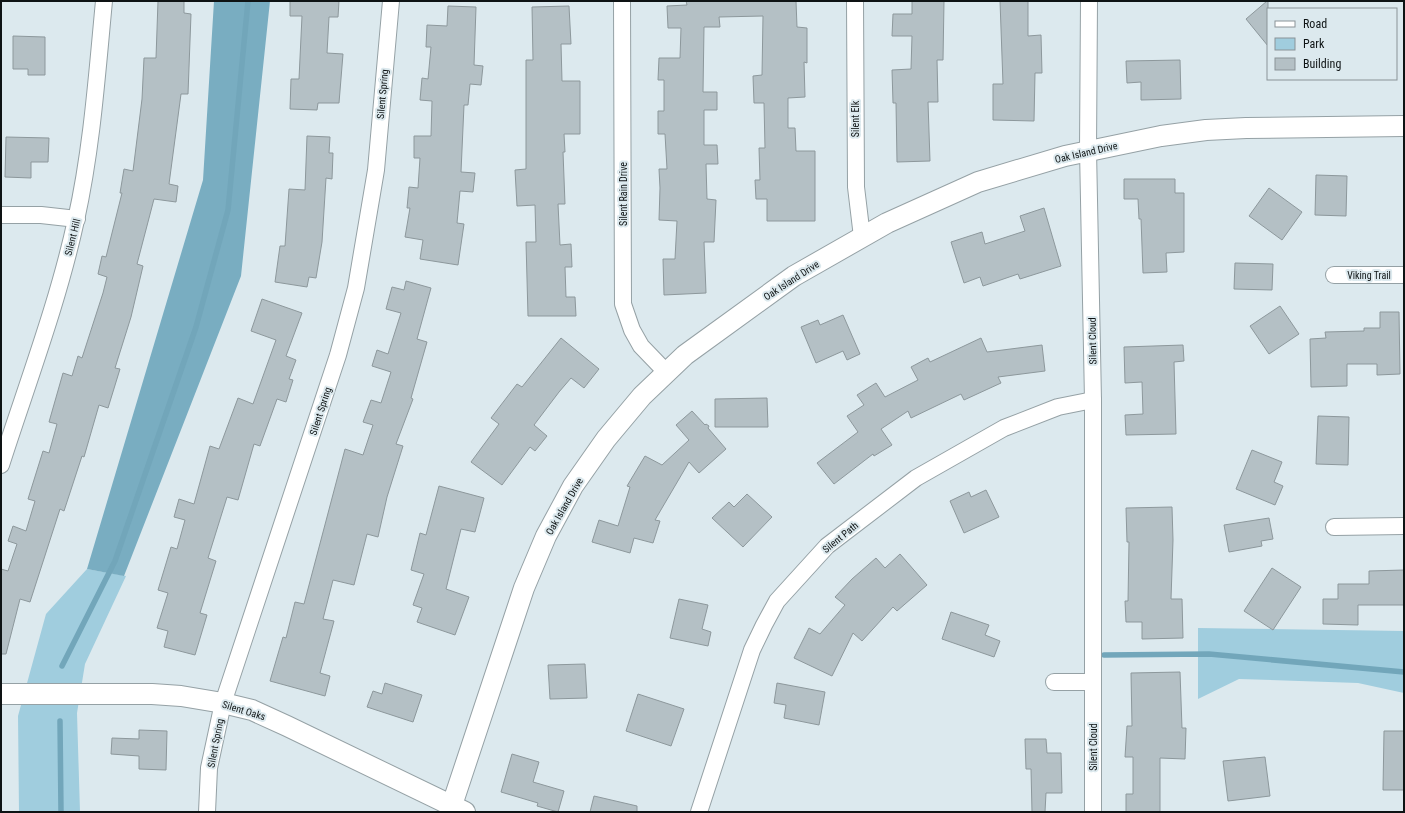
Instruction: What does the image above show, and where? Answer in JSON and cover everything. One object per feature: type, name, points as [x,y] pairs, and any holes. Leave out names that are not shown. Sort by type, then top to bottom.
[{"type":"street","name":"Silent Hill","points":[[1,465],[61,281],[77,219],[89,148],[104,1]]},
{"type":"street","name":"Silent Spring","points":[[207,812],[210,768],[223,703],[338,355],[356,288],[376,170],[391,1]]},
{"type":"street","name":"Silent Rain Drive","points":[[622,1],[623,304],[632,330],[641,346],[667,373]]},
{"type":"street","name":"Silent Elk","points":[[855,1],[856,187],[862,237]]},
{"type":"street","name":"Silent Cloud","points":[[1089,1],[1088,150],[1093,400],[1093,812]]},
{"type":"street","name":"Oak Island Drive","points":[[459,809],[524,588],[546,536],[573,486],[606,439],[642,396],[685,355],[794,276],[887,223],[978,182],[1088,150],[1161,136],[1206,130],[1404,126]]},
{"type":"street","points":[[1,215],[41,215],[77,219]]},
{"type":"street","name":"Viking Trail","points":[[1334,275],[1404,275]]},
{"type":"street","name":"Silent Path","points":[[699,812],[752,650],[764,625],[777,601],[827,546],[916,478],[970,446],[1004,428],[1058,407],[1093,400]]},
{"type":"street","points":[[1334,526],[1404,526]]},
{"type":"street","points":[[1054,682],[1093,682]]},
{"type":"street","name":"Silent Oaks","points":[[1,694],[152,694],[181,696],[223,703],[252,710],[459,809]]},
{"type":"green space","points":[[87,569],[126,576],[85,664],[77,713],[80,812],[19,812],[18,716],[46,614]]},
{"type":"green space","points":[[1198,628],[1404,631],[1404,693],[1358,683],[1239,679],[1198,699]]},
{"type":"shaded area","points":[[214,1],[270,1],[241,276],[124,576],[87,569],[203,180]]},
{"type":"building","points":[[158,1],[184,1],[184,13],[191,14],[188,94],[181,94],[169,184],[178,186],[176,202],[154,199],[137,264],[143,266],[131,317],[115,368],[120,369],[108,408],[99,405],[84,457],[82,456],[64,511],[60,509],[30,602],[20,599],[6,654],[1,654],[1,569],[8,571],[17,544],[8,541],[13,526],[26,531],[35,501],[28,499],[43,451],[49,453],[57,424],[49,422],[63,373],[72,376],[78,356],[82,358],[103,293],[107,277],[98,274],[102,256],[106,257],[122,193],[120,193],[124,169],[133,171],[142,99],[144,58],[156,58]]},
{"type":"building","points":[[290,1],[339,1],[338,17],[329,17],[327,53],[343,54],[339,103],[318,103],[317,110],[290,109],[291,79],[299,79],[302,16],[290,16]]},
{"type":"building","points":[[686,1],[796,1],[797,27],[807,28],[807,63],[804,62],[805,97],[788,98],[788,128],[795,128],[796,151],[815,151],[815,221],[767,221],[767,199],[756,199],[755,180],[760,180],[759,148],[765,148],[764,103],[754,103],[753,76],[762,75],[763,16],[719,17],[720,27],[704,27],[703,92],[717,92],[717,110],[704,110],[704,145],[717,145],[718,164],[706,164],[707,199],[716,200],[714,242],[704,242],[706,293],[664,295],[663,259],[675,259],[677,221],[659,220],[659,169],[667,169],[665,134],[658,134],[658,111],[664,111],[664,80],[658,80],[659,58],[680,58],[681,28],[668,28],[667,6],[687,5]]},
{"type":"building","points":[[912,1],[944,1],[943,60],[937,60],[938,102],[928,102],[930,161],[897,162],[896,103],[893,103],[892,70],[911,69],[912,36],[892,36],[893,14],[912,14]]},
{"type":"building","points":[[1000,1],[1028,1],[1028,36],[1041,35],[1042,73],[1035,73],[1034,121],[993,120],[993,84],[1003,84]]},
{"type":"building","points":[[1268,1],[1267,45],[1246,19]]},
{"type":"building","points":[[448,6],[476,7],[474,65],[483,66],[481,85],[470,84],[468,105],[464,105],[461,172],[475,173],[473,192],[460,191],[457,223],[464,224],[458,265],[420,259],[423,240],[405,237],[410,208],[407,208],[409,187],[418,188],[420,158],[414,158],[414,136],[431,136],[432,101],[420,100],[422,78],[428,79],[431,47],[426,47],[427,25],[447,26]]},
{"type":"building","points":[[569,6],[571,44],[561,44],[562,81],[580,81],[580,134],[564,134],[565,152],[563,152],[565,204],[558,204],[560,245],[571,244],[572,267],[565,267],[566,297],[575,297],[576,316],[528,316],[526,242],[536,242],[535,205],[517,206],[515,170],[526,169],[526,60],[533,60],[532,7]]},
{"type":"building","points":[[13,36],[45,37],[45,75],[28,75],[28,69],[13,69]]},
{"type":"building","points":[[1180,60],[1181,99],[1141,100],[1141,82],[1127,83],[1126,61]]},
{"type":"building","points":[[307,136],[330,137],[329,153],[333,153],[332,179],[326,178],[322,242],[316,278],[309,277],[307,287],[275,282],[280,246],[285,246],[289,189],[305,190]]},
{"type":"building","points":[[6,137],[49,138],[48,162],[31,162],[31,178],[5,177]]},
{"type":"building","points":[[1316,175],[1347,176],[1346,216],[1315,215]]},
{"type":"building","points":[[1124,179],[1175,179],[1175,193],[1184,193],[1184,252],[1166,253],[1167,272],[1143,273],[1141,219],[1139,219],[1138,199],[1124,199]]},
{"type":"building","points":[[1269,188],[1302,212],[1282,240],[1249,216]]},
{"type":"building","points":[[1044,208],[1061,266],[1020,279],[1018,274],[983,286],[980,277],[964,283],[951,242],[982,232],[985,244],[1025,231],[1020,216]]},
{"type":"building","points":[[1235,263],[1273,264],[1272,290],[1234,289]]},
{"type":"building","points":[[406,281],[431,288],[417,339],[427,342],[411,398],[413,399],[396,444],[403,446],[387,497],[378,537],[367,534],[354,585],[333,580],[323,619],[334,621],[320,673],[330,676],[325,696],[270,681],[283,637],[286,638],[295,602],[304,604],[345,449],[363,455],[373,425],[363,422],[371,400],[381,403],[391,372],[372,366],[377,350],[388,354],[401,313],[386,309],[392,287],[404,290]]},
{"type":"building","points":[[262,299],[302,313],[286,356],[296,360],[289,379],[293,380],[286,402],[277,399],[260,446],[254,444],[238,500],[227,497],[208,558],[216,561],[200,613],[207,615],[195,655],[164,647],[168,631],[157,628],[168,593],[158,590],[171,547],[177,549],[185,520],[174,517],[179,499],[194,504],[210,446],[219,449],[238,398],[253,404],[276,340],[251,331]]},
{"type":"building","points":[[1280,306],[1299,334],[1269,354],[1250,326]]},
{"type":"building","points":[[1380,312],[1399,312],[1400,374],[1377,375],[1377,364],[1347,364],[1347,386],[1311,387],[1310,339],[1326,338],[1325,332],[1364,331],[1364,328],[1380,328]]},
{"type":"building","points":[[843,315],[860,354],[847,360],[843,351],[816,363],[801,327],[818,320],[820,325]]},
{"type":"building","points":[[561,338],[599,369],[584,388],[571,378],[559,392],[534,425],[547,436],[535,451],[530,447],[502,485],[471,462],[499,424],[491,418],[517,384],[522,387]]},
{"type":"building","points":[[981,338],[987,352],[1042,345],[1045,371],[998,377],[1001,383],[964,400],[961,394],[911,418],[908,411],[881,429],[892,445],[874,456],[873,454],[834,484],[817,463],[858,432],[847,416],[864,405],[857,395],[876,383],[885,397],[918,380],[911,367],[928,358],[930,362]]},
{"type":"building","points":[[1183,345],[1184,361],[1174,362],[1176,434],[1126,435],[1125,415],[1143,414],[1142,382],[1125,383],[1124,347]]},
{"type":"building","points":[[767,398],[768,427],[715,427],[715,399]]},
{"type":"building","points":[[692,411],[705,425],[706,424],[709,426],[708,428],[726,449],[699,473],[689,462],[655,520],[660,521],[653,543],[634,538],[630,553],[592,542],[599,520],[618,526],[630,487],[627,486],[645,456],[662,465],[689,440],[676,425]]},
{"type":"building","points":[[1318,416],[1349,417],[1348,465],[1316,464]]},
{"type":"building","points":[[1252,450],[1282,462],[1274,482],[1283,486],[1275,505],[1236,489]]},
{"type":"building","points":[[439,486],[484,498],[475,532],[461,529],[446,589],[469,597],[455,635],[417,622],[422,608],[413,605],[424,574],[411,570],[420,533],[426,535]]},
{"type":"building","points":[[986,490],[999,517],[964,533],[950,501],[969,492],[971,497]]},
{"type":"building","points":[[747,494],[772,517],[743,547],[712,518],[729,502],[734,507]]},
{"type":"building","points":[[1172,507],[1173,540],[1171,599],[1182,599],[1183,638],[1142,639],[1142,622],[1126,622],[1125,601],[1128,601],[1129,542],[1127,542],[1126,508]]},
{"type":"building","points":[[1269,518],[1273,539],[1261,541],[1262,546],[1229,552],[1224,525]]},
{"type":"building","points":[[900,554],[927,585],[897,611],[893,607],[862,641],[853,633],[832,676],[794,658],[809,628],[820,634],[845,605],[835,597],[852,579],[876,558],[885,568]]},
{"type":"building","points":[[1272,568],[1301,587],[1273,630],[1244,611]]},
{"type":"building","points":[[1404,570],[1404,605],[1358,605],[1358,625],[1323,624],[1323,599],[1338,599],[1338,584],[1369,584],[1369,571]]},
{"type":"building","points":[[679,599],[708,605],[702,629],[711,632],[708,646],[670,638]]},
{"type":"building","points":[[951,612],[989,625],[985,635],[1000,641],[994,657],[942,639]]},
{"type":"building","points":[[585,664],[587,698],[550,699],[548,665]]},
{"type":"building","points":[[1180,672],[1182,728],[1186,728],[1185,759],[1160,758],[1160,812],[1126,812],[1126,794],[1133,794],[1133,757],[1125,757],[1127,726],[1132,726],[1131,673]]},
{"type":"building","points":[[385,683],[422,695],[413,722],[367,707],[373,691],[382,694]]},
{"type":"building","points":[[777,683],[825,692],[819,725],[784,718],[786,705],[774,703]]},
{"type":"building","points":[[638,694],[684,709],[671,746],[626,731]]},
{"type":"building","points":[[139,730],[167,731],[166,770],[139,769],[139,756],[111,754],[112,738],[139,739]]},
{"type":"building","points":[[1384,731],[1404,731],[1404,790],[1383,790]]},
{"type":"building","points":[[1025,739],[1046,739],[1047,753],[1061,753],[1062,793],[1046,793],[1045,812],[1032,812],[1031,769],[1026,769]]},
{"type":"building","points":[[512,754],[539,762],[533,782],[564,791],[558,812],[537,806],[538,803],[501,792]]},
{"type":"building","points":[[1265,757],[1270,796],[1228,801],[1223,761]]},
{"type":"building","points":[[594,796],[637,806],[637,812],[590,812]]},
{"type":"waterway","points":[[62,666],[115,561],[196,327],[228,210],[248,1]]},
{"type":"waterway","points":[[1104,655],[1209,654],[1404,672]]},
{"type":"waterway","points":[[60,721],[61,812]]}]
